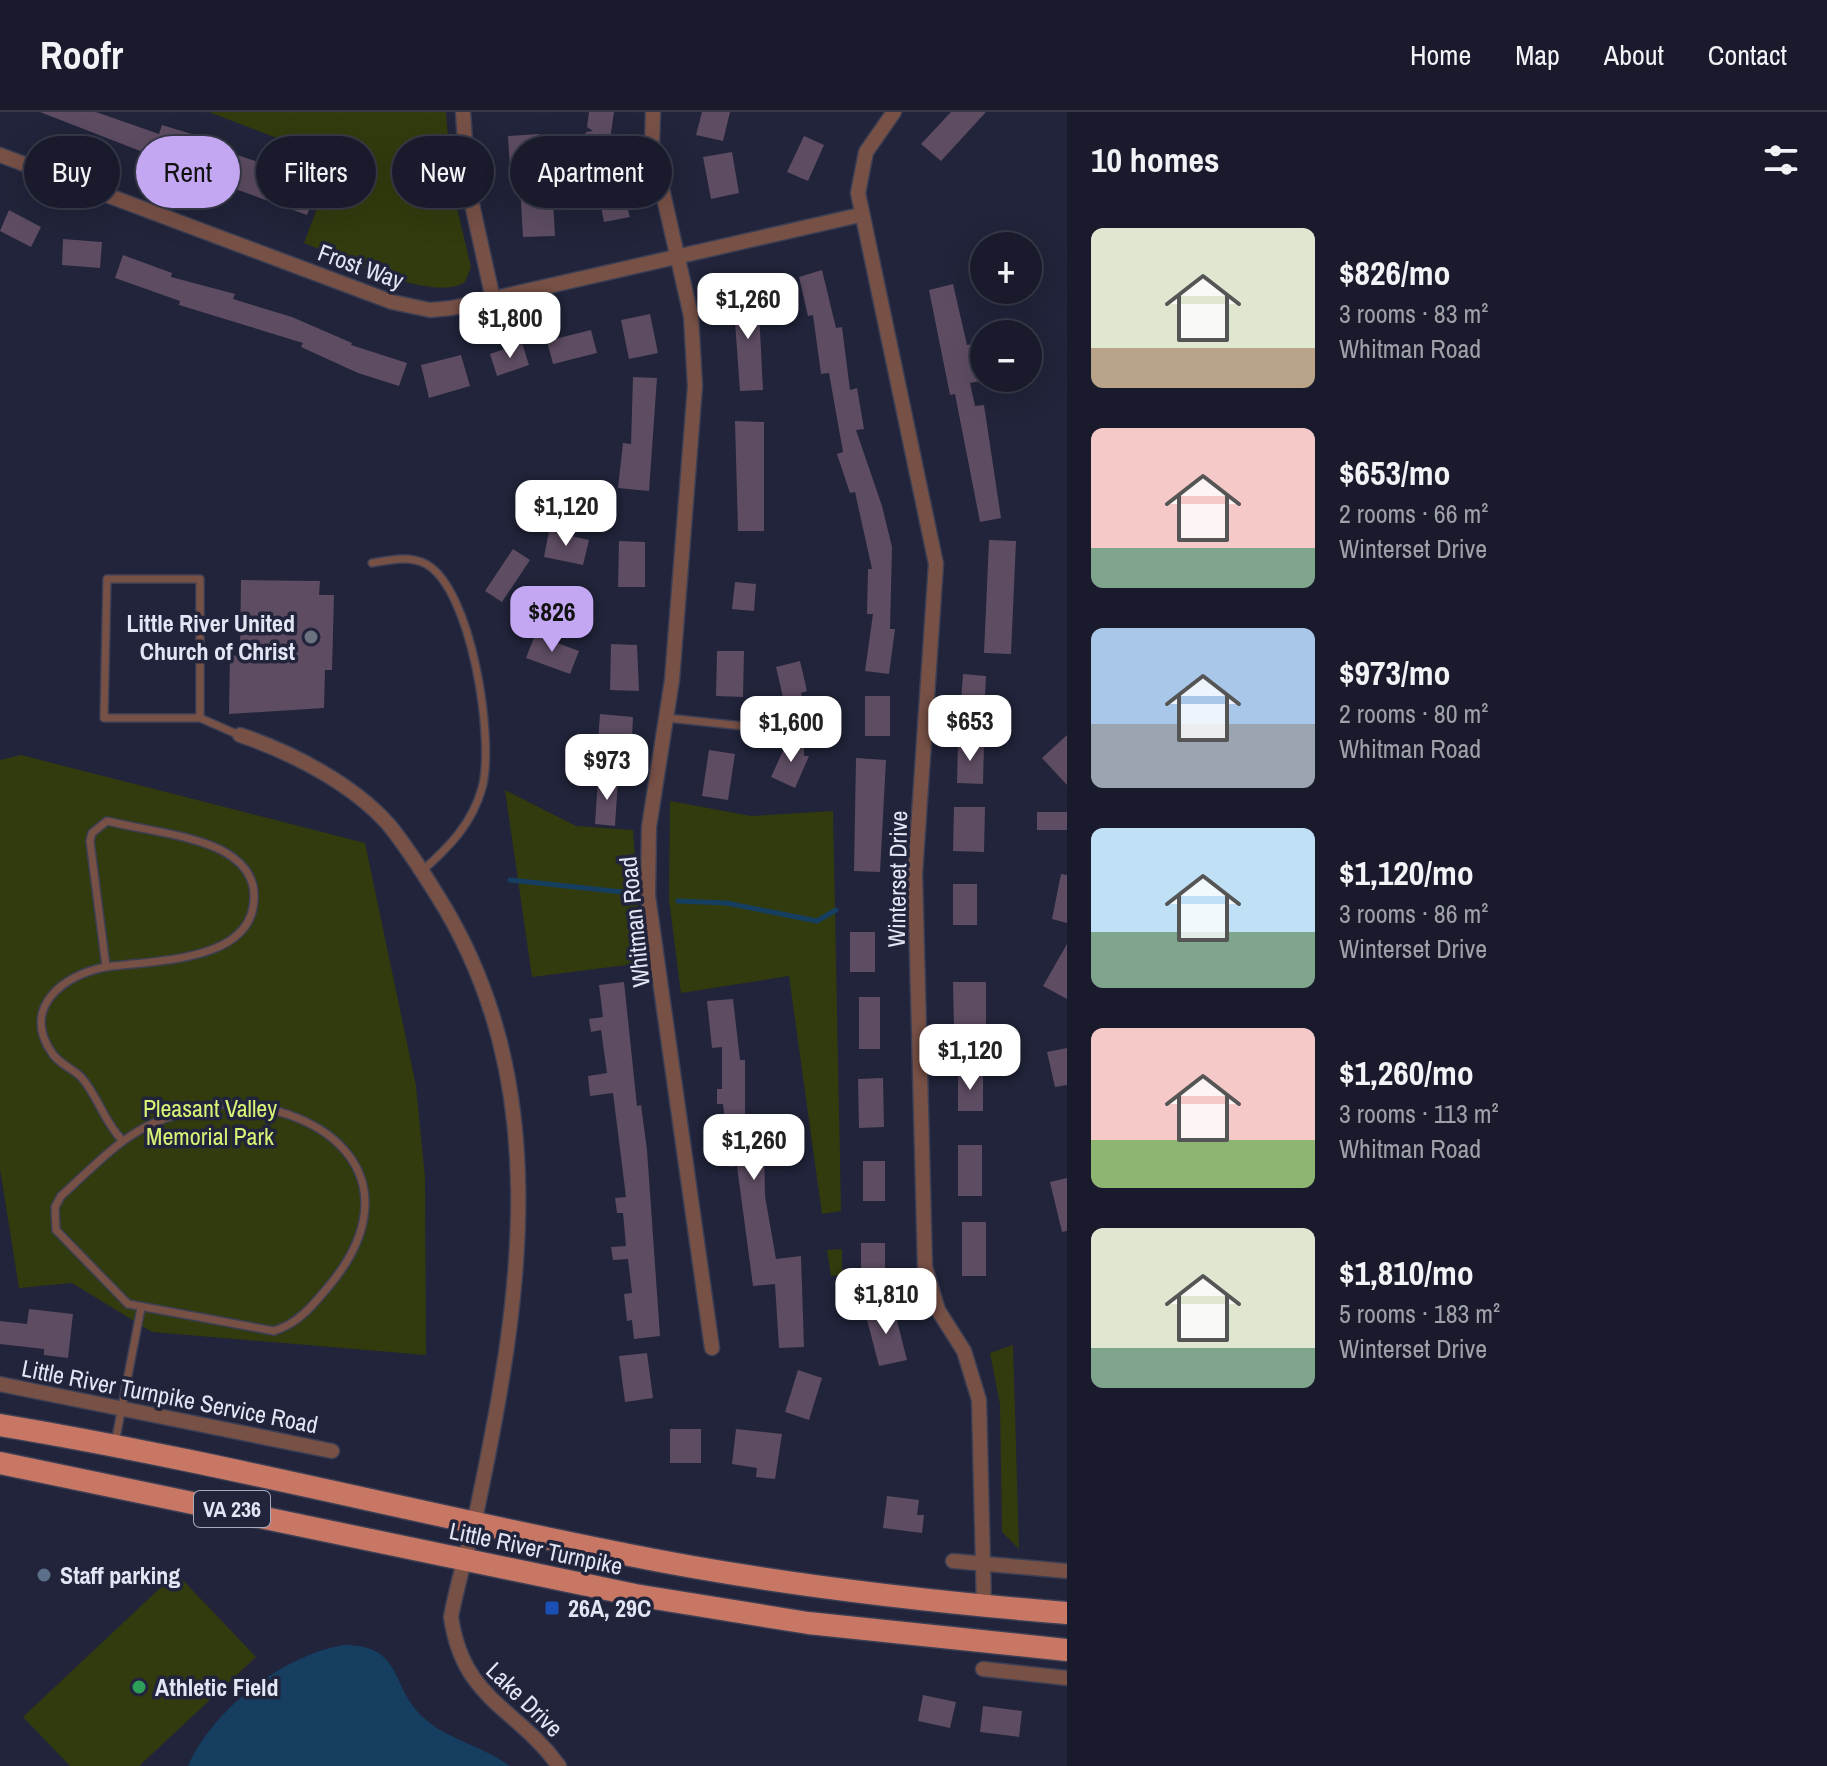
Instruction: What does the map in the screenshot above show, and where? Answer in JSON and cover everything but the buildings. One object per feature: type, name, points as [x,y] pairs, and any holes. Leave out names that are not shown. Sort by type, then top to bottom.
[{"type":"main road","name":"Little River Turnpike","points":[[0,1425],[115,1445],[474,1523],[756,1577],[984,1606],[1067,1613]]},
{"type":"main road","name":"Little River Turnpike","points":[[0,1463],[635,1595],[808,1623],[1067,1650]]},
{"type":"street","points":[[463,112],[468,186],[493,299]]},
{"type":"street","name":"Whitman Road","points":[[653,112],[652,145],[691,316],[695,386],[668,718],[649,827],[648,896],[712,1348]]},
{"type":"street","name":"Winterset Drive","points":[[894,112],[866,152],[858,193],[860,215],[936,564],[915,874],[925,1267],[938,1310],[964,1351],[979,1400],[984,1606]]},
{"type":"street","name":"Frost Way","points":[[0,155],[408,307],[452,308],[860,215]]},
{"type":"street","name":"Lake Drive","points":[[240,735],[289,756],[341,786],[387,823],[422,871],[465,944],[487,995],[503,1054],[517,1145],[519,1219],[513,1318],[474,1523],[451,1617],[466,1671],[478,1688],[534,1734],[559,1766]]},
{"type":"street","name":"Little River Turnpike Service Road","points":[[0,1384],[122,1406],[332,1451]]},
{"type":"street","points":[[953,1561],[1067,1571]]},
{"type":"street","points":[[983,1669],[1067,1678]]},
{"type":"lane","points":[[372,563],[418,560],[439,572],[449,584],[470,638],[485,731],[486,766],[475,810],[446,850],[422,871]]},
{"type":"lane","points":[[200,718],[200,579],[107,579],[104,718],[200,718],[240,735]]},
{"type":"lane","points":[[668,718],[752,727]]},
{"type":"lane","points":[[106,967],[90,841],[100,823],[107,821],[210,846],[237,860],[246,869],[255,896],[247,926],[239,936],[205,953],[86,971],[62,983],[45,1007],[42,1028],[52,1054],[81,1077],[122,1140]]},
{"type":"lane","points":[[220,1104],[269,1108],[312,1122],[329,1133],[352,1161],[364,1199],[361,1233],[354,1251],[307,1312],[287,1327],[260,1331],[141,1308],[128,1304],[106,1286],[62,1240],[54,1218],[61,1196],[122,1140],[142,1126],[220,1104]]},
{"type":"lane","points":[[115,1445],[141,1308]]},
{"type":"green space","points":[[209,112],[446,112],[448,136],[392,136],[392,208],[457,208],[471,267],[465,282],[451,287],[409,283],[304,243],[317,208],[376,208],[376,136],[272,136]]},
{"type":"green space","name":"Pleasant Valley Memorial Park","points":[[21,755],[365,843],[416,1086],[425,1178],[426,1355],[152,1332],[72,1283],[19,1288],[0,1169],[0,760]]},
{"type":"green space","points":[[505,790],[576,826],[633,830],[642,963],[532,977]]},
{"type":"green space","points":[[670,801],[751,816],[833,811],[841,1211],[822,1214],[789,976],[681,993],[669,900]]},
{"type":"green space","points":[[842,1249],[842,1270],[857,1269],[857,1296],[843,1296],[842,1275],[831,1276],[827,1250]]},
{"type":"green space","points":[[1013,1345],[1019,1549],[1002,1532],[1000,1404],[990,1353]]},
{"type":"green space","name":"Athletic Field","points":[[176,1573],[256,1657],[139,1766],[70,1766],[23,1717]]},
{"type":"water","points":[[343,1645],[377,1652],[394,1670],[413,1706],[433,1726],[510,1766],[188,1766],[214,1725],[252,1688],[297,1661]]},
{"type":"waterway","points":[[510,880],[632,893]]},
{"type":"waterway","points":[[678,901],[726,903],[817,921],[836,910]]},
{"type":"place","name":"Little River United Church of Christ","points":[[311,637]]},
{"type":"place","name":"Staff parking","points":[[44,1575]]},
{"type":"place","name":"26A, 29C","points":[[552,1608]]},
{"type":"place","name":"Athletic Field","points":[[139,1687]]}]
